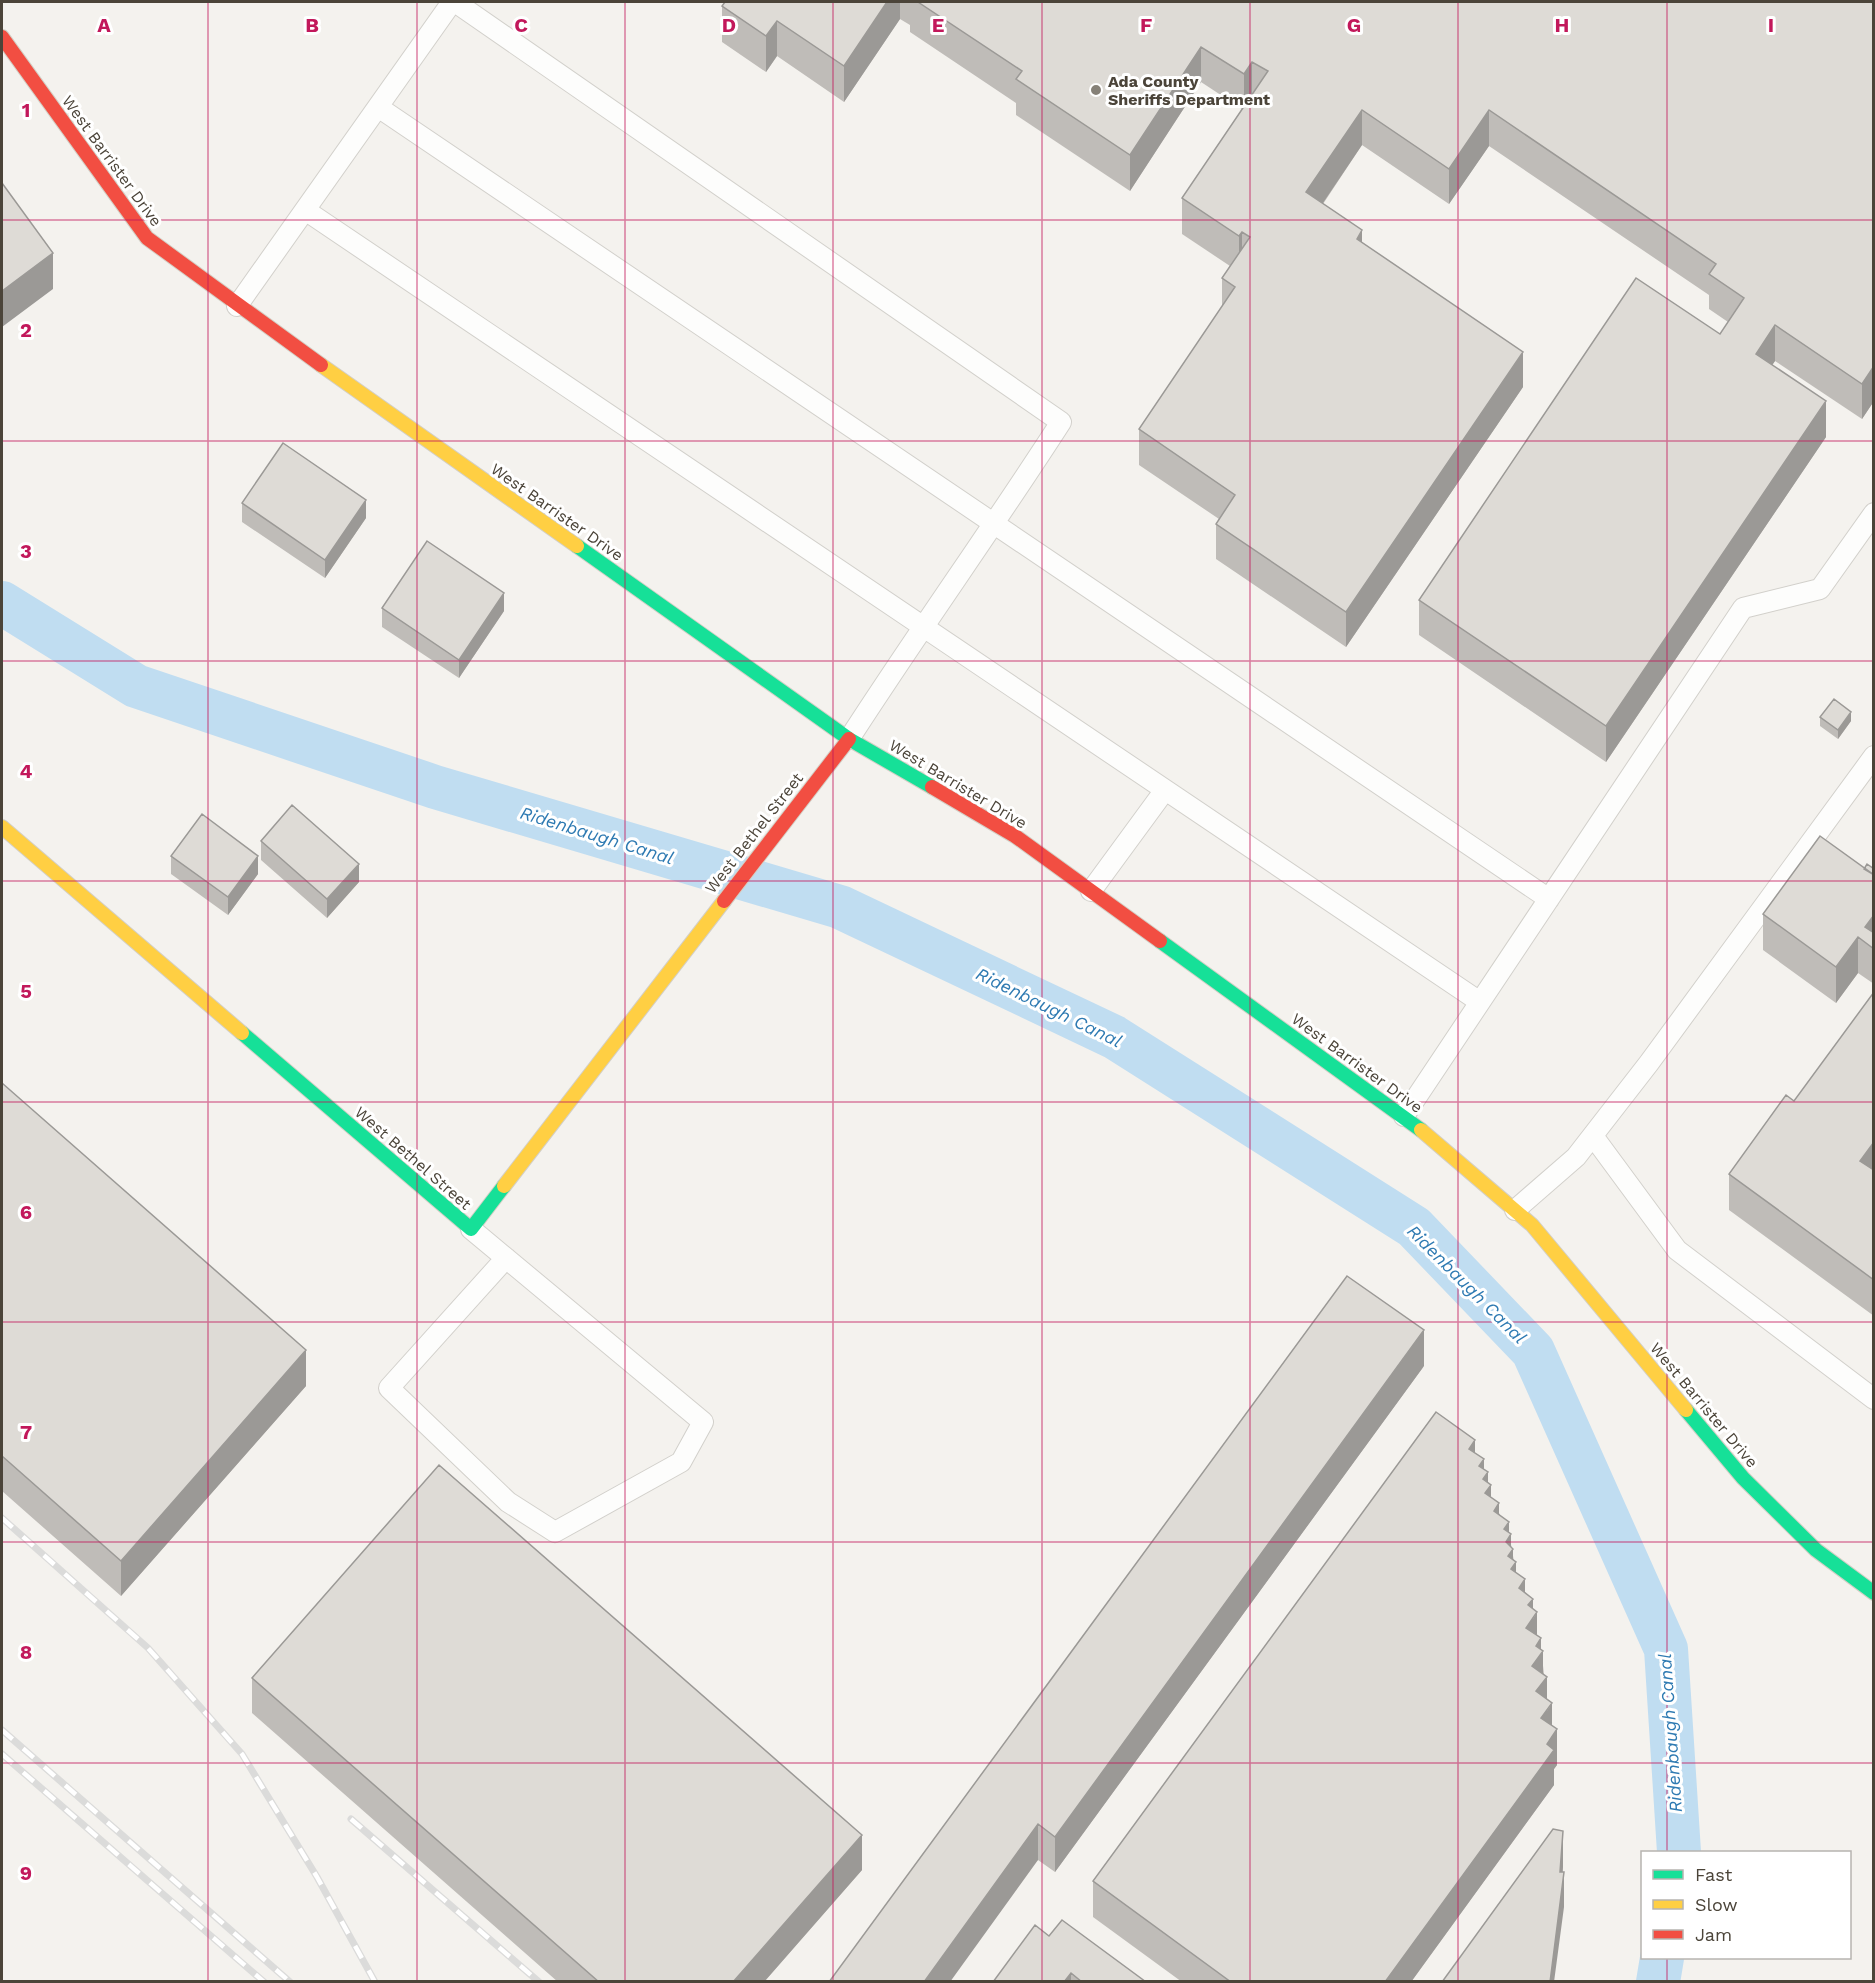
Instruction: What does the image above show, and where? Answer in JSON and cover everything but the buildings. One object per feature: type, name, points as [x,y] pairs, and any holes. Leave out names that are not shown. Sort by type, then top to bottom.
[{"type":"street","name":"West Barrister Drive","points":[[2,37],[147,238],[237,306],[849,739],[1015,836],[1404,1116],[1532,1225],[1743,1478],[1816,1550],[1874,1593]]},
{"type":"street","name":"West Bethel Street","points":[[2,827],[471,1229],[720,902],[849,739]]},
{"type":"lane","points":[[237,306],[454,2],[1060,422],[994,525],[922,626],[849,739]]},
{"type":"lane","points":[[378,107],[1549,899]]},
{"type":"lane","points":[[305,210],[1480,1002]]},
{"type":"lane","points":[[1404,1116],[1743,608],[1820,589],[1874,513]]},
{"type":"lane","points":[[1515,1210],[1576,1157],[1593,1136],[1874,756]]},
{"type":"lane","points":[[1091,891],[1165,790]]},
{"type":"lane","points":[[1593,1136],[1677,1250],[1874,1399]]},
{"type":"lane","points":[[471,1229],[506,1258],[703,1422],[681,1462],[555,1532],[508,1502],[389,1388],[506,1258]]},
{"type":"waterway","name":"Ridenbaugh Canal","points":[[2,603],[136,686],[435,787],[840,907],[1114,1037],[1414,1227],[1533,1351],[1666,1649],[1679,1851]]},
{"type":"waterway","name":"Ridenbaugh Canal","points":[[1658,1982],[1662,1959]]},
{"type":"railway","points":[[2,1518],[148,1648],[242,1754],[317,1877],[375,1982]]},
{"type":"railway","points":[[2,1730],[290,1982]]},
{"type":"railway","points":[[2,1754],[264,1982]]},
{"type":"railway","points":[[351,1819],[539,1982]]},
{"type":"traffic: fast","points":[[577,546],[849,739],[932,787]]},
{"type":"traffic: fast","points":[[1160,941],[1421,1130]]},
{"type":"traffic: fast","points":[[242,1033],[471,1229],[504,1186]]},
{"type":"traffic: fast","points":[[1686,1410],[1743,1478],[1816,1550],[1874,1593]]},
{"type":"traffic: slow","points":[[321,365],[577,546]]},
{"type":"traffic: slow","points":[[2,827],[242,1033]]},
{"type":"traffic: slow","points":[[504,1186],[724,901]]},
{"type":"traffic: slow","points":[[1421,1130],[1532,1225],[1686,1410]]},
{"type":"traffic: jam","points":[[2,37],[147,238],[321,365]]},
{"type":"traffic: jam","points":[[724,901],[849,739]]},
{"type":"traffic: jam","points":[[932,787],[1015,836],[1160,941]]},
{"type":"place","name":"Ada County Sheriffs Department","points":[[1096,90]]}]
